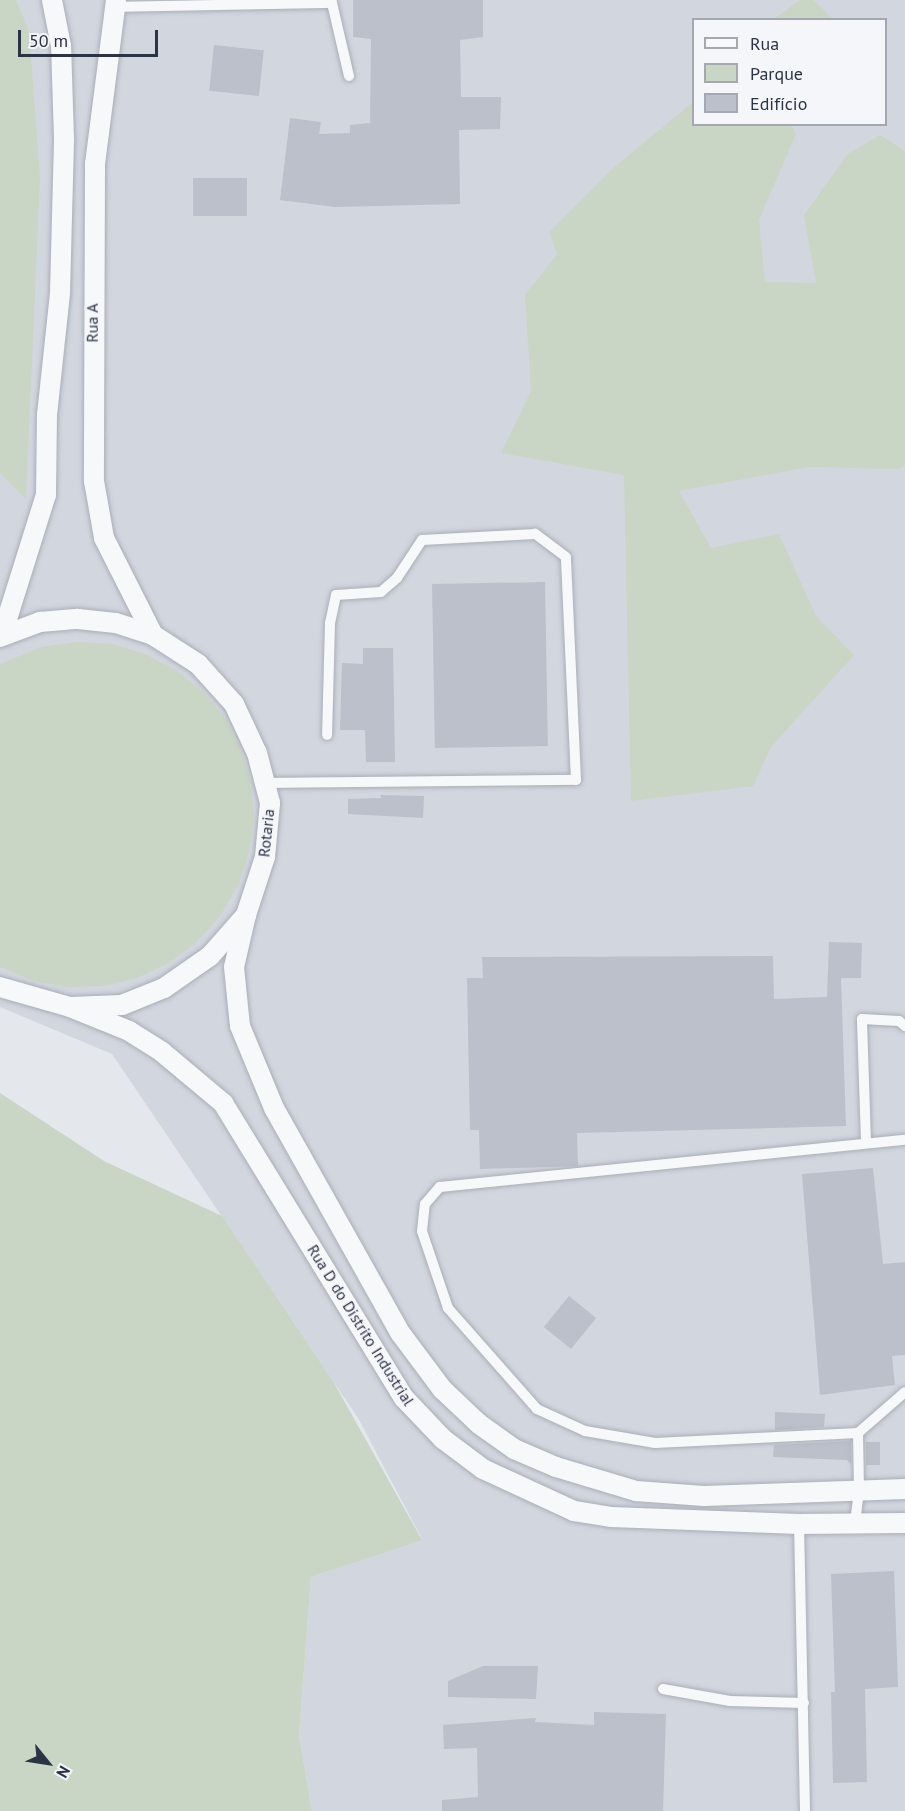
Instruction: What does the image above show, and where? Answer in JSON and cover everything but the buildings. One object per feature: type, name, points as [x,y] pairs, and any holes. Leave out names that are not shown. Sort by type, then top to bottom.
[{"type":"street","name":"Rua A","points":[[1,636],[46,495],[47,415],[60,294],[64,139],[61,46],[52,0]]},
{"type":"street","name":"Rua A","points":[[116,4],[95,163],[94,481],[104,538],[153,635]]},
{"type":"street","name":"Rotaria","points":[[0,987],[70,1007],[122,1005],[165,988],[210,956],[246,915],[265,857],[270,803],[257,753],[234,704],[198,664],[153,635],[116,623],[78,619],[40,622],[1,636]]},
{"type":"street","name":"Rua D do Distrito Industrial","points":[[246,915],[234,967],[244,1036],[274,1108],[318,1187],[401,1334],[442,1389],[514,1449],[556,1467],[636,1491],[704,1496],[905,1489]]},
{"type":"street","name":"Rua D do Distrito Industrial","points":[[70,1007],[129,1031],[162,1052],[223,1103],[404,1398],[443,1439],[483,1469],[574,1511],[648,1520],[799,1524],[905,1523]]},
{"type":"lane","points":[[116,4],[332,3],[349,76]]},
{"type":"lane","points":[[264,783],[576,780],[566,557],[535,534],[422,540],[396,578],[381,592],[336,596],[330,623],[327,735]]},
{"type":"lane","points":[[866,1142],[862,1019],[899,1021],[905,1026]]},
{"type":"lane","points":[[905,1140],[866,1142],[793,1155],[440,1187],[425,1204],[422,1231],[448,1308],[537,1409],[585,1431],[655,1443],[858,1433],[905,1392]]},
{"type":"lane","points":[[855,1523],[859,1490],[858,1433]]},
{"type":"lane","points":[[799,1524],[805,1811]]},
{"type":"lane","points":[[663,1689],[730,1701],[804,1702]]},
{"type":"shaded area","points":[[0,0],[905,0],[905,1811],[312,1811],[299,1735],[311,1577],[422,1539],[358,1418],[112,1054],[0,1007]]},
{"type":"green space","points":[[0,0],[16,0],[29,31],[40,177],[26,499],[0,473]]},
{"type":"green space","points":[[800,0],[813,0],[832,18],[775,18]]},
{"type":"green space","points":[[692,103],[692,126],[792,126],[796,134],[759,220],[765,282],[816,283],[804,215],[848,154],[880,135],[905,151],[905,465],[899,469],[809,467],[679,491],[711,548],[779,534],[816,616],[854,655],[771,747],[753,786],[631,801],[624,475],[501,453],[531,391],[525,295],[557,254],[549,232],[612,169]]},
{"type":"green space","points":[[77,642],[112,644],[145,654],[176,670],[203,692],[225,718],[241,749],[251,783],[254,817],[249,852],[238,886],[220,916],[197,942],[169,963],[137,978],[104,986],[68,987],[34,981],[0,967],[0,664],[42,647]]},
{"type":"green space","points":[[0,1093],[104,1161],[222,1216],[333,1381],[422,1540],[311,1577],[299,1735],[312,1811],[0,1811]]}]
